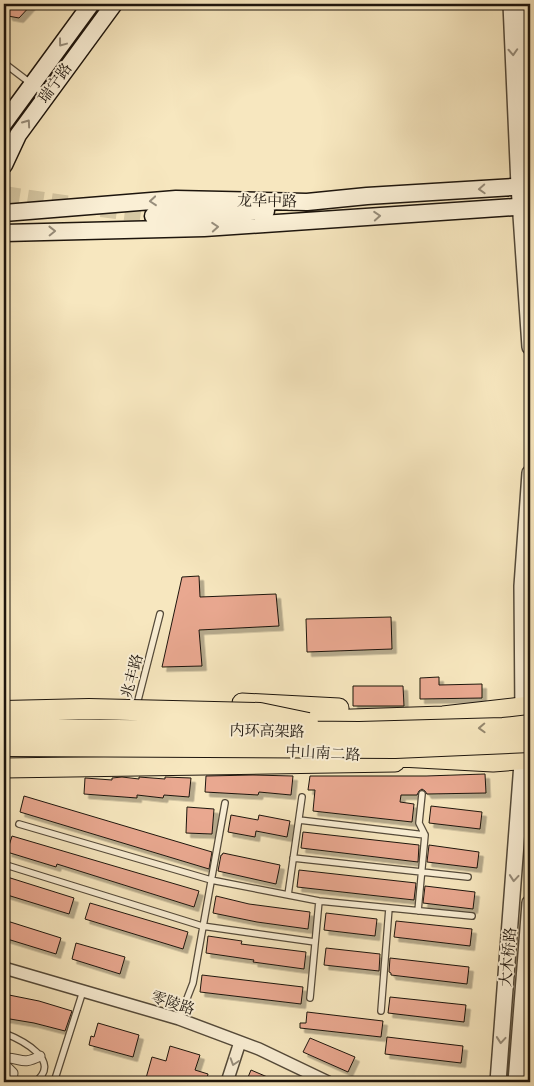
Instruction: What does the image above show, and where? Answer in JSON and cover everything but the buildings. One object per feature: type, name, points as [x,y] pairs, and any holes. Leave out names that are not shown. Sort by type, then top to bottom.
[{"type":"highway","points":[[4,711],[89,709],[260,713],[362,740]]},
{"type":"highway","name":"内环高架路","points":[[4,747],[362,740],[503,728],[528,713]]},
{"type":"highway","name":"内环高架路","points":[[4,729],[498,744],[528,754]]},
{"type":"highway","points":[[4,757],[225,758],[362,740]]},
{"type":"main road","name":"瑞宁路","points":[[4,123],[91,4]]},
{"type":"main road","name":"瑞宁路","points":[[4,166],[18,135],[114,4]]},
{"type":"main road","name":"龙华中路","points":[[4,213],[176,199],[307,202],[367,196],[524,186]]},
{"type":"main road","points":[[153,216],[296,210],[367,196]]},
{"type":"main road","name":"龙华中路","points":[[4,232],[204,228],[525,206]]},
{"type":"main road","name":"中山南二路","points":[[4,702],[137,701],[245,703],[405,711],[443,716]]},
{"type":"main road","name":"中山南二路","points":[[4,718],[248,722],[528,713]]},
{"type":"main road","name":"中山南二路","points":[[4,747],[175,743],[298,752],[493,762]]},
{"type":"main road","name":"中山南二路","points":[[4,768],[493,762],[528,754]]},
{"type":"street","points":[[511,4],[524,186],[530,347]]},
{"type":"street","points":[[524,4],[530,129]]},
{"type":"street","name":"大木桥路","points":[[498,1082],[528,754],[522,586],[530,473]]},
{"type":"street","name":"大木桥路","points":[[516,1082],[530,903]]},
{"type":"street","name":"零陵路","points":[[4,968],[179,1019],[259,1049],[328,1082]]},
{"type":"street","points":[[227,1082],[240,1042]]},
{"type":"street","points":[[4,1058],[10,1057],[22,1062],[40,1056]]},
{"type":"street","points":[[4,1064],[13,1073],[14,1078],[12,1082]]},
{"type":"lane","points":[[4,64],[46,96]]},
{"type":"lane","name":"兆丰路","points":[[130,744],[137,701],[160,614]]},
{"type":"lane","points":[[418,911],[425,835],[419,823],[422,794]]},
{"type":"lane","points":[[288,895],[302,797]]},
{"type":"lane","points":[[179,1019],[193,983],[225,803]]},
{"type":"lane","points":[[299,820],[425,835]]},
{"type":"lane","points":[[19,824],[212,880],[319,900],[472,916]]},
{"type":"lane","points":[[293,858],[468,877]]},
{"type":"lane","points":[[6,865],[202,926],[315,942]]},
{"type":"lane","points":[[310,998],[319,900]]},
{"type":"lane","points":[[381,1010],[389,908]]},
{"type":"lane","points":[[54,1082],[84,992]]},
{"type":"lane","points":[[4,1033],[17,1038],[40,1056],[45,1064],[44,1070],[42,1077],[35,1082]]},
{"type":"lane","points":[[44,1070],[56,1074]]},
{"type":"tunnel","points":[[4,194],[71,204]]},
{"type":"tunnel","points":[[101,209],[153,216]]}]
